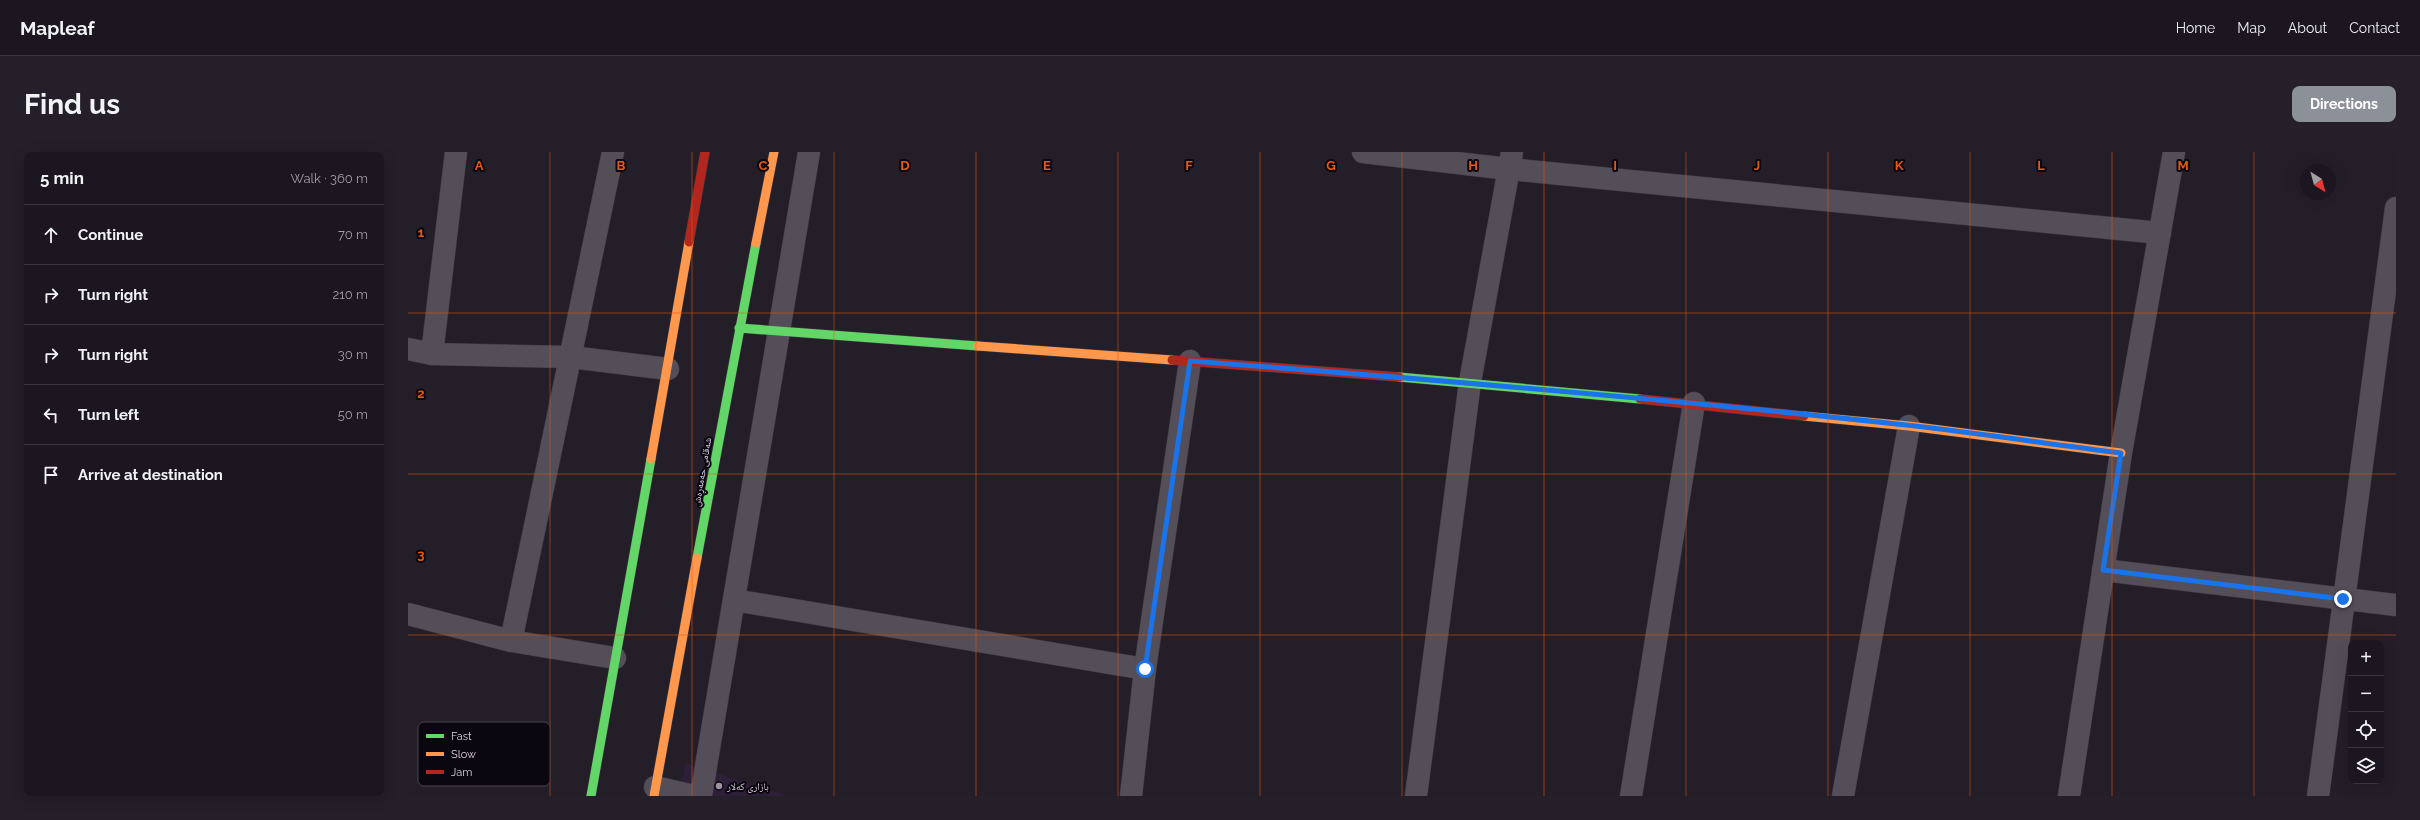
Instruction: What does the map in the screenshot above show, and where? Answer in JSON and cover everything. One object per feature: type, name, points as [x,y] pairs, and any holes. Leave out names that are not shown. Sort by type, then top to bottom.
[{"type":"main road","points":[[591,796],[668,369],[705,152]]},
{"type":"main road","name":"شەقامی حەمەڕەش","points":[[655,792],[739,328],[774,152]]},
{"type":"main road","points":[[739,328],[1470,382],[1694,403],[1909,426],[2121,453]]},
{"type":"street","points":[[432,354],[456,152]]},
{"type":"street","points":[[511,641],[613,152]]},
{"type":"street","points":[[701,796],[809,152]]},
{"type":"street","points":[[1363,152],[1511,160],[2160,233]]},
{"type":"street","points":[[2069,796],[2121,453],[2174,152]]},
{"type":"street","points":[[1416,796],[1470,382],[1511,160]]},
{"type":"street","points":[[2318,796],[2396,208]]},
{"type":"street","points":[[408,349],[432,354],[571,357],[668,369]]},
{"type":"street","points":[[1130,796],[1145,669],[1190,361]]},
{"type":"street","points":[[1631,796],[1694,403]]},
{"type":"street","points":[[1843,796],[1909,426]]},
{"type":"street","points":[[2103,570],[2396,605]]},
{"type":"street","points":[[734,600],[1145,669]]},
{"type":"street","points":[[408,614],[511,641],[615,658]]},
{"type":"street","points":[[655,792],[694,796]]},
{"type":"shaded area","name":"بازاری کەلار","points":[[685,763],[788,796],[680,796]]},
{"type":"traffic: fast","points":[[697,558],[756,243]]},
{"type":"traffic: fast","points":[[739,328],[978,346]]},
{"type":"traffic: fast","points":[[1399,377],[1640,399]]},
{"type":"traffic: fast","points":[[591,796],[651,459]]},
{"type":"traffic: slow","points":[[756,243],[774,152]]},
{"type":"traffic: slow","points":[[651,459],[689,242]]},
{"type":"traffic: slow","points":[[978,346],[1172,360]]},
{"type":"traffic: slow","points":[[1804,416],[1909,426],[2121,453]]},
{"type":"traffic: slow","points":[[654,796],[697,558]]},
{"type":"traffic: jam","points":[[689,242],[705,152]]},
{"type":"traffic: jam","points":[[1172,360],[1399,377]]},
{"type":"traffic: jam","points":[[1640,399],[1804,416]]},
{"type":"place","name":"بازاری کەلار","points":[[719,786]]},
{"type":"route","points":[[1145,669],[1190,361],[1470,382],[1694,403],[1909,426],[2121,453],[2103,570],[2343,599]]}]
